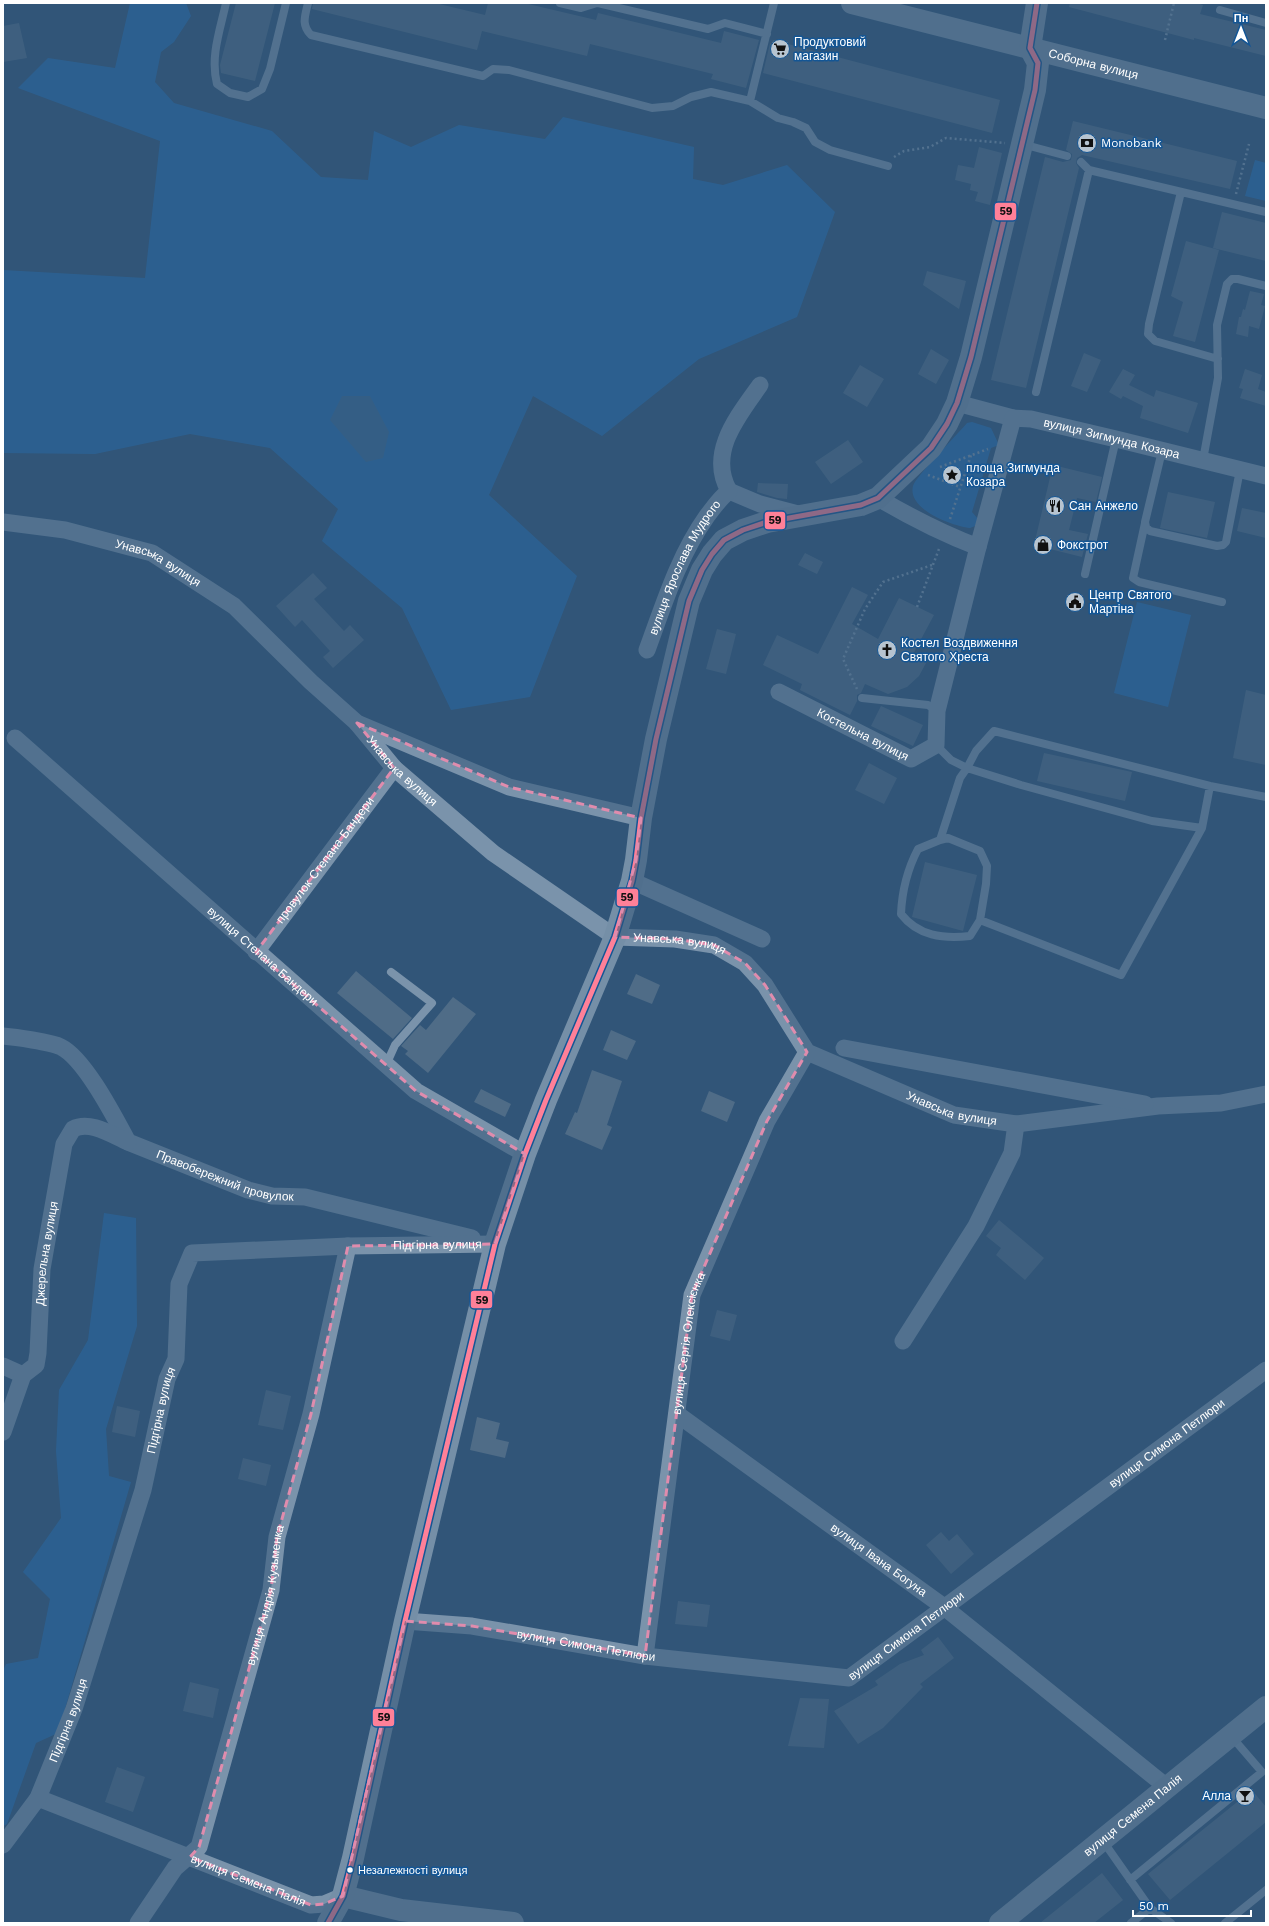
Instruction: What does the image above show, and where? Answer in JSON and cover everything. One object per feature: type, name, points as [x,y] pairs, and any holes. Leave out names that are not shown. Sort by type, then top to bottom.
[{"type":"street","name":"Соборна вулиця","points":[[852,3],[1266,108]]},
{"type":"street","points":[[1030,48],[1037,3]]},
{"type":"street","name":"вулиця Ярослава Мудрого","points":[[328,1923],[343,1896],[405,1621],[495,1244],[525,1154],[546,1100],[615,937],[632,881],[641,818],[656,738],[689,600],[702,570],[712,554],[724,540],[742,530],[767,522],[861,505],[878,498],[931,448],[947,424],[957,403],[971,357],[1014,144],[1035,90],[1038,63],[1030,48]]},
{"type":"street","name":"вулиця Ярослава Мудрого","points":[[760,385],[725,439],[721,453],[725,484],[728,491],[736,495],[766,506],[806,516]]},
{"type":"street","name":"вулиця Зигмунда Козара","points":[[957,403],[1013,418],[1031,419],[1266,476]]},
{"type":"street","points":[[936,745],[937,711],[978,547],[1013,418]]},
{"type":"street","name":"вулиця Ярослава Мудрого","points":[[648,650],[677,568],[693,536],[721,496],[728,491]]},
{"type":"street","points":[[878,498],[944,535],[978,547]]},
{"type":"street","name":"Унавська вулиця","points":[[3,522],[65,530],[152,553],[234,606],[311,682],[357,723],[394,768],[493,853],[615,937],[675,939],[714,945],[745,963],[765,985],[807,1052],[954,1115],[1016,1124],[1158,1106],[1221,1103],[1266,1094]]},
{"type":"street","name":"Костельна вулиця","points":[[779,692],[911,759],[936,745]]},
{"type":"street","name":"Унавська вулиця","points":[[357,723],[509,787],[641,818]]},
{"type":"street","name":"вулиця Степана Бандери","points":[[15,738],[256,952],[416,1091],[525,1154]]},
{"type":"street","name":"провулок Степана Бандери","points":[[256,952],[394,768]]},
{"type":"street","points":[[632,881],[762,939]]},
{"type":"street","points":[[3,1036],[61,1047],[78,1062],[90,1078],[109,1107],[128,1142]]},
{"type":"street","name":"Унавська вулиця","points":[[844,1048],[1158,1106]]},
{"type":"street","name":"вулиця Сергія Олексієнка","points":[[645,1656],[678,1414],[692,1295],[767,1122],[807,1052]]},
{"type":"street","name":"Унавська вулиця","points":[[903,1341],[976,1226],[1012,1153],[1016,1124]]},
{"type":"street","name":"Джерельна вулиця","points":[[3,1432],[23,1375],[36,1365],[38,1353],[42,1269],[60,1156],[67,1136],[73,1129],[84,1125],[128,1142]]},
{"type":"street","name":"Правобережний провулок","points":[[128,1142],[259,1193],[286,1197],[305,1197],[495,1244]]},
{"type":"street","name":"Підгірна вулиця","points":[[3,1845],[38,1798],[74,1709],[143,1490],[166,1379],[176,1359],[180,1284],[192,1253],[348,1246],[495,1244]]},
{"type":"street","name":"вулиця Андрія Кузьменка","points":[[138,1923],[175,1868],[190,1857],[199,1847],[271,1590],[277,1537],[311,1414],[348,1246]]},
{"type":"street","points":[[3,1366],[23,1375]]},
{"type":"street","name":"вулиця Симона Петлюри","points":[[405,1621],[472,1626],[645,1656],[850,1678],[1266,1370]]},
{"type":"street","name":"вулиця Івана Богуна","points":[[678,1414],[944,1607],[1168,1788]]},
{"type":"street","name":"вулиця Семена Палія","points":[[1000,1923],[1266,1707]]},
{"type":"street","name":"вулиця Семена Палія","points":[[38,1798],[311,1905],[324,1904],[343,1896]]},
{"type":"street","points":[[343,1896],[401,1910],[513,1923]]},
{"type":"lane","points":[[226,3],[214,52],[213,70],[217,84],[230,93],[248,97],[262,89],[270,69],[286,3]]},
{"type":"lane","points":[[308,3],[304,18],[304,27],[311,35],[483,76],[493,69],[509,70],[652,108],[673,106],[691,97],[711,92],[750,101],[778,118],[793,122],[806,128],[815,142],[830,150],[888,166]]},
{"type":"lane","points":[[560,3],[581,8],[597,3],[708,29],[725,23],[767,34]]},
{"type":"lane","points":[[750,101],[774,3]]},
{"type":"lane","points":[[1220,10],[1266,23]]},
{"type":"lane","points":[[1014,144],[1067,156]]},
{"type":"lane","points":[[1081,162],[1089,170],[1266,212]]},
{"type":"lane","points":[[1036,392],[1089,170]]},
{"type":"lane","points":[[1181,192],[1149,324],[1148,334],[1155,341],[1218,359]]},
{"type":"lane","points":[[1203,460],[1218,378],[1217,325],[1227,284],[1232,279],[1238,278],[1266,286]]},
{"type":"lane","points":[[1085,574],[1116,439]]},
{"type":"lane","points":[[1162,451],[1133,578],[1139,582],[1222,602]]},
{"type":"lane","points":[[1145,522],[1146,527],[1150,531],[1217,546],[1223,545],[1226,542],[1240,470]]},
{"type":"lane","points":[[862,698],[928,705],[937,711]]},
{"type":"lane","points":[[940,840],[960,778],[976,750],[994,731],[1210,786],[1266,797]]},
{"type":"lane","points":[[936,745],[951,760],[967,768],[1021,785],[1152,821],[1202,828]]},
{"type":"lane","points":[[980,920],[1121,975],[1202,828],[1210,786]]},
{"type":"lane","points":[[948,838],[980,851],[987,866],[986,884],[980,920],[970,936],[952,938],[928,933],[910,925],[900,914],[905,882],[910,864],[918,849],[930,842],[940,840],[948,838]]},
{"type":"lane","points":[[386,1065],[395,1045],[432,1003],[391,972]]},
{"type":"lane","points":[[1130,1880],[1262,1772],[1231,1736]]},
{"type":"lane","points":[[1102,1840],[1150,1908],[1171,1923]]},
{"type":"lane","points":[[1225,1923],[1266,1890]]},
{"type":"lane","points":[[1131,1923],[1150,1908]]},
{"type":"path","points":[[1165,40],[1174,3]]},
{"type":"path","points":[[888,166],[894,157],[904,151],[930,147],[946,138],[1014,144]]},
{"type":"path","points":[[1234,204],[1249,144]]},
{"type":"path","points":[[936,468],[991,448]]},
{"type":"path","points":[[929,470],[922,473],[960,487]]},
{"type":"path","points":[[862,698],[843,659],[865,609],[883,582],[932,566]]},
{"type":"highlighted area","points":[[357,723],[509,787],[641,818],[636,860],[615,937],[675,939],[714,945],[745,963],[765,985],[807,1052],[767,1121],[692,1295],[645,1656],[472,1626],[405,1621],[343,1896],[324,1904],[311,1905],[190,1857],[199,1847],[271,1590],[277,1537],[311,1414],[348,1246],[495,1244],[525,1154],[416,1091],[256,952],[394,768]]},
{"type":"shaded area","points":[[130,3],[186,3],[191,16],[174,42],[161,52],[155,82],[174,103],[272,131],[321,177],[368,180],[374,131],[411,147],[459,125],[545,139],[563,117],[694,147],[693,179],[723,185],[787,165],[835,212],[797,317],[699,359],[602,436],[533,396],[489,495],[577,576],[530,697],[451,710],[402,608],[322,541],[338,509],[270,448],[190,434],[95,454],[3,453],[3,270],[145,278],[160,141],[18,88],[48,58],[115,68]]},
{"type":"shaded area","points":[[1255,160],[1266,163],[1266,201],[1245,196]]},
{"type":"shaded area","points":[[342,396],[370,396],[389,432],[383,458],[366,462],[330,420]]},
{"type":"shaded area","name":"площа Зигмунда Козара","points":[[972,422],[991,428],[999,445],[991,448],[972,512],[978,519],[975,526],[970,528],[962,527],[943,520],[924,509],[913,495],[913,486],[929,465],[967,423]]},
{"type":"shaded area","points":[[1137,602],[1191,615],[1168,707],[1114,693]]},
{"type":"shaded area","points":[[104,1213],[136,1218],[137,1326],[106,1429],[109,1476],[131,1482],[58,1733],[36,1743],[7,1824],[3,1826],[3,1671],[6,1664],[38,1658],[50,1599],[23,1572],[61,1518],[56,1451],[59,1390],[88,1340]]},
{"type":"building","points":[[236,3],[275,3],[255,81],[221,73],[220,65]]},
{"type":"building","points":[[313,3],[435,3],[485,15],[488,3],[524,3],[596,20],[598,13],[721,43],[724,31],[759,40],[746,88],[711,79],[713,74],[590,44],[587,56],[482,31],[477,50],[312,9]]},
{"type":"building","points":[[1070,3],[1196,3],[1203,5],[1200,14],[1266,30],[1266,56],[1194,38],[1194,40],[1069,7]]},
{"type":"building","points":[[19,23],[27,58],[3,62],[3,26]]},
{"type":"building","points":[[773,40],[1000,100],[992,133],[763,73],[770,43],[772,44]]},
{"type":"building","points":[[1073,121],[1237,161],[1230,189],[1082,155],[1077,158],[1076,163],[1079,168],[1026,388],[991,380],[1045,157],[1063,162],[1071,160],[1072,154],[1066,150]]},
{"type":"building","points":[[979,147],[1002,153],[990,205],[975,201],[978,192],[970,190],[971,184],[955,180],[958,165],[974,168]]},
{"type":"building","points":[[1222,212],[1266,223],[1266,261],[1213,248]]},
{"type":"building","points":[[1186,241],[1219,250],[1195,342],[1173,336],[1183,302],[1171,296]]},
{"type":"building","points":[[927,271],[966,281],[959,309],[923,285]]},
{"type":"building","points":[[1250,291],[1264,294],[1261,305],[1265,306],[1259,329],[1249,326],[1248,337],[1236,334],[1239,317],[1241,317],[1243,309],[1245,310]]},
{"type":"building","points":[[931,349],[949,360],[936,384],[918,374]]},
{"type":"building","points":[[1084,353],[1101,360],[1087,392],[1071,386]]},
{"type":"building","points":[[860,365],[884,379],[867,407],[843,393]]},
{"type":"building","points":[[1123,369],[1135,375],[1129,385],[1154,397],[1156,390],[1198,403],[1188,433],[1140,418],[1143,406],[1123,396],[1121,399],[1109,392]]},
{"type":"building","points":[[1245,369],[1262,375],[1258,389],[1266,392],[1266,406],[1240,398],[1243,389],[1239,388]]},
{"type":"building","points":[[848,440],[863,462],[831,484],[815,462]]},
{"type":"building","points":[[1053,465],[1102,477],[1096,502],[1077,498],[1069,530],[1088,534],[1082,557],[1034,545]]},
{"type":"building","points":[[758,483],[788,484],[787,499],[777,498],[757,492]]},
{"type":"building","points":[[1168,492],[1215,502],[1207,538],[1160,528]]},
{"type":"building","points":[[1242,508],[1266,513],[1266,538],[1237,531]]},
{"type":"building","points":[[805,553],[823,562],[817,574],[798,565]]},
{"type":"building","points":[[313,573],[327,588],[314,599],[344,631],[350,625],[364,640],[333,668],[323,657],[330,651],[302,620],[295,627],[276,606]]},
{"type":"building","points":[[852,587],[868,595],[852,624],[878,639],[899,598],[934,615],[912,656],[926,663],[919,676],[907,687],[888,694],[865,684],[861,693],[857,695],[857,701],[850,715],[800,690],[802,684],[763,665],[777,635],[818,654]]},
{"type":"building","points":[[717,629],[736,634],[726,674],[706,669]]},
{"type":"building","points":[[1246,690],[1266,695],[1266,765],[1233,758]]},
{"type":"building","points":[[881,706],[923,725],[913,746],[871,726]]},
{"type":"building","points":[[1044,753],[1132,772],[1125,801],[1037,781]]},
{"type":"building","points":[[869,763],[897,778],[884,804],[855,790]]},
{"type":"building","points":[[925,862],[977,875],[963,931],[912,917]]},
{"type":"building","points":[[356,971],[412,1018],[393,1039],[337,993]]},
{"type":"building","points":[[636,974],[660,985],[652,1004],[627,994]]},
{"type":"building","points":[[453,997],[476,1014],[428,1073],[405,1054],[408,1051],[401,1046],[420,1025],[426,1030]]},
{"type":"building","points":[[611,1030],[636,1041],[627,1060],[603,1050]]},
{"type":"building","points":[[592,1070],[622,1081],[607,1125],[612,1127],[602,1150],[565,1134],[575,1112],[577,1113]]},
{"type":"building","points":[[481,1089],[511,1104],[505,1117],[474,1102]]},
{"type":"building","points":[[709,1091],[735,1102],[727,1122],[701,1111]]},
{"type":"building","points":[[999,1220],[1044,1258],[1025,1280],[996,1255],[1001,1248],[986,1236]]},
{"type":"building","points":[[717,1310],[737,1315],[730,1341],[710,1336]]},
{"type":"building","points":[[266,1390],[291,1396],[283,1430],[258,1425]]},
{"type":"building","points":[[117,1406],[140,1411],[135,1437],[112,1432]]},
{"type":"building","points":[[477,1417],[500,1423],[496,1439],[509,1442],[505,1458],[470,1450]]},
{"type":"building","points":[[243,1458],[271,1465],[266,1486],[238,1479]]},
{"type":"building","points":[[941,1532],[949,1541],[957,1534],[974,1554],[951,1574],[926,1545]]},
{"type":"building","points":[[678,1601],[710,1605],[707,1627],[675,1624]]},
{"type":"building","points":[[938,1637],[954,1658],[920,1684],[923,1687],[883,1728],[858,1744],[834,1711],[878,1685],[875,1681],[900,1664],[924,1655],[921,1650]]},
{"type":"building","points":[[190,1682],[219,1689],[213,1718],[183,1711]]},
{"type":"building","points":[[800,1698],[829,1699],[824,1748],[788,1746]]},
{"type":"building","points":[[117,1767],[145,1777],[133,1812],[105,1802]]},
{"type":"building","points":[[1252,1790],[1266,1807],[1266,1822],[1170,1900],[1148,1874]]},
{"type":"building","points":[[1102,1873],[1123,1900],[1094,1923],[1040,1923]]},
{"type":"transit line","name":"59","points":[[328,1923],[343,1896],[353,1858],[405,1621],[495,1244],[525,1154],[546,1100],[615,937],[632,881],[641,818],[656,739],[689,601],[702,570],[712,554],[724,540],[743,530],[767,522],[861,505],[878,498],[931,448],[947,424],[957,403],[971,357],[1035,90],[1038,63],[1030,48],[1037,3]]},
{"type":"place","name":"Продуктовий магазин","points":[[780,49]]},
{"type":"place","name":"Monobank","points":[[1087,143]]},
{"type":"place","name":"площа Зигмунда Козара","points":[[952,475]]},
{"type":"place","name":"Сан Анжело","points":[[1055,506]]},
{"type":"place","name":"Фокстрот","points":[[1043,545]]},
{"type":"place","name":"Центр Святого Мартіна","points":[[1075,602]]},
{"type":"place","name":"Костел Воздвиження Святого Хреста","points":[[887,650]]},
{"type":"place","name":"Алла","points":[[1245,1796]]},
{"type":"place","name":"Незалежності вулиця","points":[[350,1870]]}]
